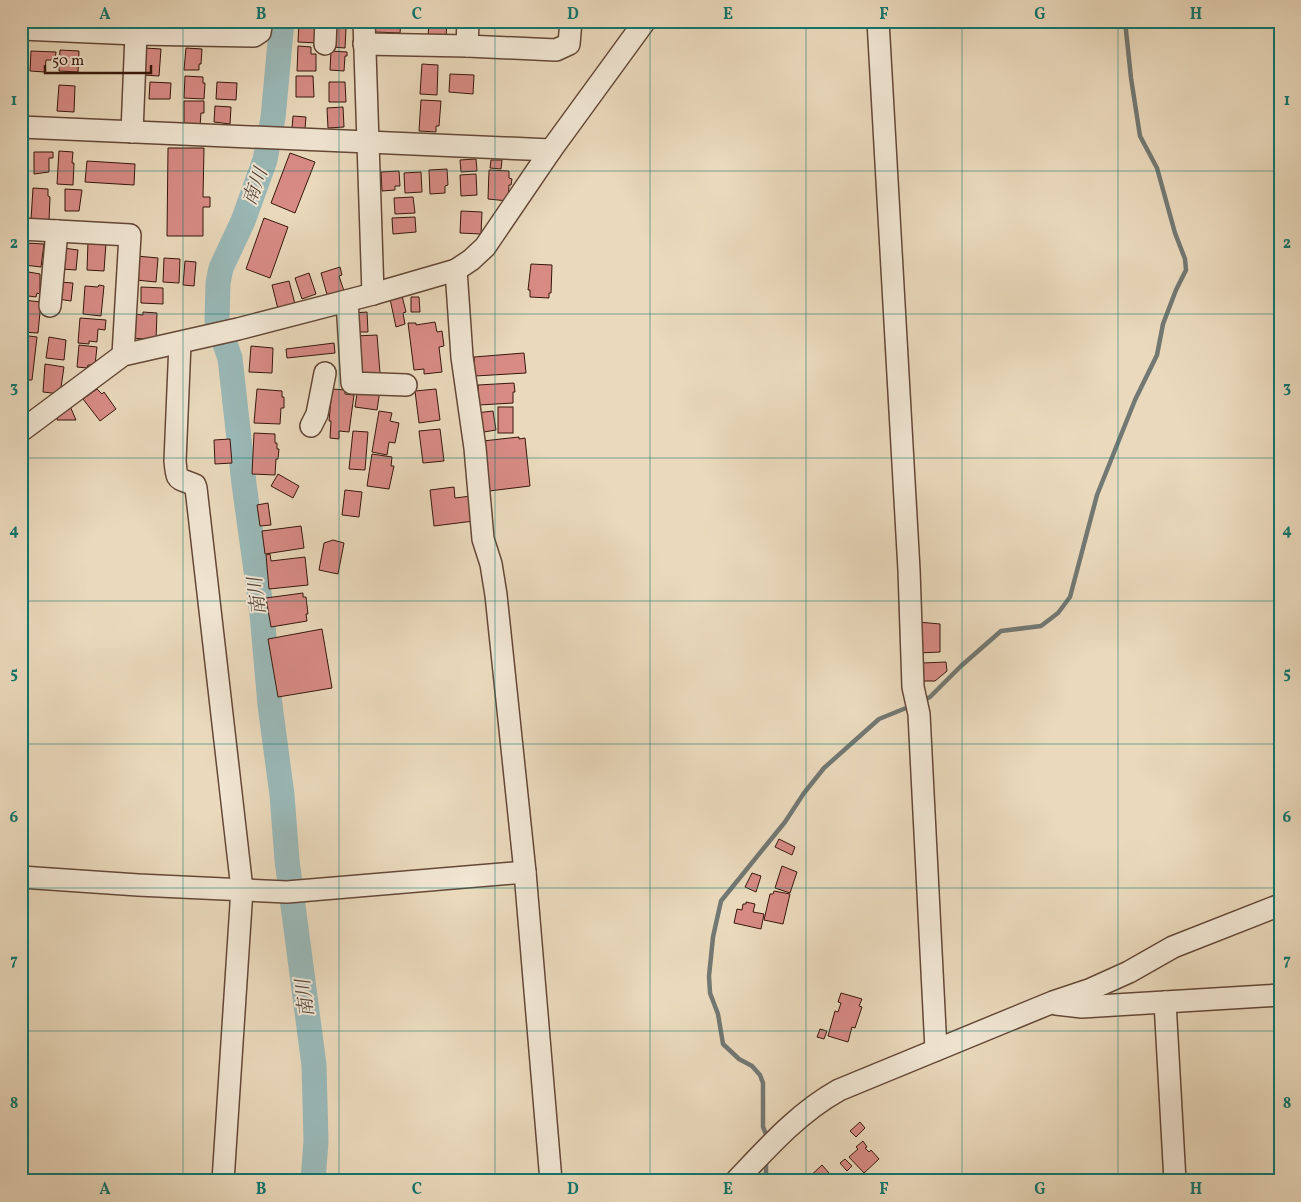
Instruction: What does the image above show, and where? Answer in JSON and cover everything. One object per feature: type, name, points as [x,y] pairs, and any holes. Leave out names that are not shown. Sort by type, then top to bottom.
[{"type":"street","points":[[21,29],[136,34],[254,36],[260,32],[262,21]]},
{"type":"street","points":[[324,44],[326,21]]},
{"type":"street","points":[[364,21],[373,294]]},
{"type":"street","points":[[467,46],[468,21]]},
{"type":"street","points":[[364,44],[556,50],[569,44],[570,21]]},
{"type":"street","points":[[21,431],[123,355],[238,330],[456,270],[485,247],[551,150],[644,21]]},
{"type":"street","points":[[878,21],[906,522],[912,687],[919,714],[936,1050]]},
{"type":"street","points":[[132,132],[136,34]]},
{"type":"street","points":[[21,127],[551,150]]},
{"type":"street","points":[[21,228],[130,235],[123,355]]},
{"type":"street","points":[[50,306],[57,230]]},
{"type":"street","points":[[456,270],[462,357],[475,448],[483,539],[491,564],[496,595],[525,872],[551,1181]]},
{"type":"street","points":[[347,301],[352,383],[406,385]]},
{"type":"street","points":[[186,341],[175,462],[176,475],[180,480],[195,485],[196,488],[242,889],[223,1181]]},
{"type":"street","points":[[311,426],[317,414],[317,373],[352,375]]},
{"type":"street","points":[[21,877],[138,885],[293,891],[525,872]]},
{"type":"street","points":[[736,1181],[755,1173],[797,1118],[839,1090],[1053,1002],[1089,990],[1129,972],[1173,947],[1280,905]]},
{"type":"street","points":[[1053,1002],[1060,1005],[1082,1007],[1280,995]]},
{"type":"street","points":[[1165,1002],[1175,1181]]},
{"type":"building","points":[[192,21],[212,21],[212,30],[192,29]]},
{"type":"building","points":[[220,21],[240,21],[239,32],[220,32]]},
{"type":"building","points":[[299,21],[316,22],[318,43],[298,42]]},
{"type":"building","points":[[375,21],[401,21],[400,33],[375,32]]},
{"type":"building","points":[[429,21],[447,21],[446,38],[428,37]]},
{"type":"building","points":[[334,27],[346,28],[345,48],[332,47]]},
{"type":"building","points":[[298,46],[311,47],[311,54],[316,54],[316,71],[297,71]]},
{"type":"building","points":[[145,48],[161,49],[159,76],[143,75]]},
{"type":"building","points":[[186,48],[202,49],[199,70],[184,70]]},
{"type":"building","points":[[60,50],[79,51],[78,72],[59,71]]},
{"type":"building","points":[[31,51],[56,52],[55,60],[46,60],[45,72],[30,71]]},
{"type":"building","points":[[331,51],[347,52],[344,71],[330,70]]},
{"type":"building","points":[[422,64],[438,65],[437,95],[420,94]]},
{"type":"building","points":[[450,74],[474,75],[473,94],[449,92]]},
{"type":"building","points":[[185,76],[203,77],[203,83],[205,83],[204,99],[184,98]]},
{"type":"building","points":[[296,76],[313,76],[314,97],[296,97]]},
{"type":"building","points":[[150,82],[171,83],[170,99],[149,99]]},
{"type":"building","points":[[217,82],[237,83],[236,100],[216,99]]},
{"type":"building","points":[[329,82],[345,82],[346,102],[329,102]]},
{"type":"building","points":[[59,85],[75,86],[74,112],[57,111]]},
{"type":"building","points":[[421,100],[441,101],[439,126],[436,126],[436,132],[419,131]]},
{"type":"building","points":[[184,101],[204,101],[204,113],[201,113],[200,126],[184,126]]},
{"type":"building","points":[[215,106],[231,107],[230,124],[214,122]]},
{"type":"building","points":[[343,107],[344,127],[328,128],[327,108]]},
{"type":"building","points":[[293,116],[306,117],[305,129],[292,128]]},
{"type":"building","points":[[168,148],[204,148],[203,197],[210,197],[210,207],[203,207],[203,236],[167,236]]},
{"type":"building","points":[[59,151],[73,152],[73,185],[57,184]]},
{"type":"building","points":[[34,152],[53,152],[53,158],[49,158],[49,172],[34,174]]},
{"type":"building","points":[[290,153],[315,162],[295,213],[271,203]]},
{"type":"building","points":[[476,159],[477,171],[461,172],[460,160]]},
{"type":"building","points":[[491,160],[502,160],[501,169],[490,168]]},
{"type":"building","points":[[87,161],[135,164],[134,185],[85,182]]},
{"type":"building","points":[[447,169],[448,185],[445,186],[445,193],[430,194],[429,170]]},
{"type":"building","points":[[489,170],[509,171],[509,178],[512,179],[511,185],[509,185],[508,201],[488,199]]},
{"type":"building","points":[[399,171],[400,186],[395,186],[395,190],[382,191],[381,172]]},
{"type":"building","points":[[421,172],[422,192],[405,193],[404,173]]},
{"type":"building","points":[[476,174],[477,195],[461,196],[460,175]]},
{"type":"building","points":[[33,188],[48,189],[48,196],[50,197],[49,221],[31,220]]},
{"type":"building","points":[[65,189],[82,190],[79,211],[65,211]]},
{"type":"building","points":[[413,197],[415,213],[395,214],[394,198]]},
{"type":"building","points":[[461,211],[482,212],[481,234],[460,233]]},
{"type":"building","points":[[415,217],[416,232],[393,234],[392,218]]},
{"type":"building","points":[[264,218],[288,227],[270,278],[246,269]]},
{"type":"building","points":[[88,242],[106,243],[104,271],[87,270]]},
{"type":"building","points":[[26,243],[44,244],[41,267],[24,265]]},
{"type":"building","points":[[63,248],[78,250],[76,270],[61,269]]},
{"type":"building","points":[[137,256],[158,258],[156,282],[136,280]]},
{"type":"building","points":[[164,258],[180,259],[179,283],[163,282]]},
{"type":"building","points":[[185,261],[196,262],[194,286],[183,285]]},
{"type":"building","points":[[531,264],[552,265],[551,293],[549,293],[549,298],[530,297],[530,290],[528,290]]},
{"type":"building","points":[[340,267],[342,275],[339,276],[345,294],[328,298],[321,273]]},
{"type":"building","points":[[23,271],[40,274],[40,294],[37,293],[36,297],[21,295]]},
{"type":"building","points":[[309,273],[316,294],[302,299],[295,278]]},
{"type":"building","points":[[289,281],[295,304],[278,309],[272,285]]},
{"type":"building","points":[[60,282],[73,283],[71,301],[58,299]]},
{"type":"building","points":[[99,285],[104,286],[101,316],[83,314],[85,286],[98,287]]},
{"type":"building","points":[[141,287],[163,288],[163,304],[141,303]]},
{"type":"building","points":[[402,296],[406,312],[403,313],[405,324],[396,327],[390,299]]},
{"type":"building","points":[[411,297],[419,297],[420,312],[411,312]]},
{"type":"building","points":[[23,300],[41,302],[38,333],[21,332]]},
{"type":"building","points":[[143,312],[157,313],[156,340],[132,338],[133,314],[143,315]]},
{"type":"building","points":[[367,312],[368,332],[354,332],[353,313]]},
{"type":"building","points":[[80,318],[106,320],[105,330],[98,329],[97,342],[89,341],[89,344],[78,343]]},
{"type":"building","points":[[435,322],[437,332],[442,331],[444,346],[439,347],[442,372],[424,374],[424,369],[414,370],[408,323],[416,323],[416,325]]},
{"type":"building","points":[[21,335],[37,337],[32,380],[25,380],[25,383],[21,382]]},
{"type":"building","points":[[377,335],[380,373],[357,375],[355,336]]},
{"type":"building","points":[[49,337],[66,340],[64,360],[46,358]]},
{"type":"building","points":[[334,343],[335,353],[287,358],[286,349]]},
{"type":"building","points":[[79,345],[97,347],[95,365],[88,365],[87,368],[77,367]]},
{"type":"building","points":[[251,346],[273,348],[272,373],[249,372]]},
{"type":"building","points":[[524,353],[526,373],[475,376],[474,357]]},
{"type":"building","points":[[45,364],[64,367],[60,394],[43,392]]},
{"type":"building","points":[[514,383],[513,403],[479,405],[478,385]]},
{"type":"building","points":[[358,387],[380,390],[377,410],[355,407]]},
{"type":"building","points":[[97,389],[102,394],[104,392],[116,409],[100,421],[83,399]]},
{"type":"building","points":[[257,389],[282,391],[284,408],[281,408],[280,424],[254,423]]},
{"type":"building","points":[[332,389],[345,390],[345,394],[354,395],[349,432],[339,431],[339,439],[330,438],[331,421],[329,421]]},
{"type":"building","points":[[436,389],[440,420],[419,423],[415,391]]},
{"type":"building","points":[[70,406],[76,420],[57,420],[58,413]]},
{"type":"building","points":[[498,407],[513,407],[513,433],[498,433]]},
{"type":"building","points":[[379,411],[392,413],[390,421],[399,423],[395,443],[389,442],[387,455],[372,452]]},
{"type":"building","points":[[493,411],[496,430],[478,433],[476,413]]},
{"type":"building","points":[[440,429],[444,461],[423,463],[419,431]]},
{"type":"building","points":[[353,431],[368,432],[365,470],[349,469]]},
{"type":"building","points":[[254,433],[275,434],[275,443],[277,443],[277,449],[279,449],[275,475],[252,474]]},
{"type":"building","points":[[519,437],[519,439],[525,438],[530,486],[489,491],[483,441]]},
{"type":"building","points":[[230,439],[232,463],[215,464],[214,440]]},
{"type":"building","points":[[372,454],[392,457],[391,466],[394,466],[389,489],[367,486]]},
{"type":"building","points":[[278,474],[299,486],[293,498],[271,486]]},
{"type":"building","points":[[454,487],[455,498],[471,496],[474,521],[434,526],[430,490]]},
{"type":"building","points":[[345,490],[362,492],[359,517],[342,515]]},
{"type":"building","points":[[268,503],[271,525],[260,526],[257,505]]},
{"type":"building","points":[[301,526],[304,548],[265,554],[262,531]]},
{"type":"building","points":[[333,540],[344,543],[338,574],[319,570],[324,543]]},
{"type":"building","points":[[270,554],[271,561],[305,557],[308,585],[269,589],[266,555]]},
{"type":"building","points":[[303,593],[303,597],[306,597],[307,621],[271,627],[266,598]]},
{"type":"building","points":[[918,622],[940,624],[940,652],[918,653]]},
{"type":"building","points":[[322,629],[332,688],[278,697],[268,639]]},
{"type":"building","points":[[946,662],[947,671],[935,681],[923,681],[922,663]]},
{"type":"building","points":[[779,839],[795,847],[792,855],[775,847]]},
{"type":"building","points":[[782,866],[797,872],[790,893],[775,888]]},
{"type":"building","points":[[752,873],[761,876],[756,892],[745,887]]},
{"type":"building","points":[[774,891],[790,894],[783,924],[764,920],[770,894],[773,894]]},
{"type":"building","points":[[746,902],[755,904],[753,912],[764,914],[761,929],[734,923],[737,909],[742,910],[743,904],[746,904]]},
{"type":"building","points":[[841,993],[862,999],[859,1006],[862,1007],[855,1028],[852,1027],[848,1042],[828,1036],[835,1011],[838,1012],[841,1003],[838,1002]]},
{"type":"building","points":[[820,1029],[827,1031],[824,1039],[817,1037]]},
{"type":"building","points":[[860,1122],[865,1128],[856,1137],[850,1131]]},
{"type":"building","points":[[863,1141],[867,1147],[865,1148],[869,1152],[871,1150],[879,1159],[864,1173],[849,1157],[858,1149],[856,1147]]},
{"type":"building","points":[[845,1159],[852,1166],[847,1171],[840,1163]]},
{"type":"building","points":[[822,1165],[836,1181],[809,1181],[807,1179]]},
{"type":"waterway","name":"南川","points":[[282,21],[273,118],[265,160],[243,221],[221,268],[218,283],[217,321],[230,358],[244,484],[262,614],[270,705],[282,795],[287,860],[314,1065],[316,1141],[313,1181]]},
{"type":"waterway","points":[[922,701],[930,697],[961,666],[1001,631],[1041,626],[1058,613],[1070,597],[1097,495],[1135,400],[1157,355],[1163,324],[1186,270],[1185,259],[1175,233],[1157,168],[1140,136],[1125,21]]},
{"type":"waterway","points":[[768,1139],[763,1127],[763,1083],[760,1075],[752,1066],[739,1059],[723,1044],[718,1014],[710,993],[709,976],[713,937],[721,901],[785,822],[804,793],[824,768],[879,719],[911,706]]},
{"type":"waterway","points":[[766,1181],[767,1160]]}]
